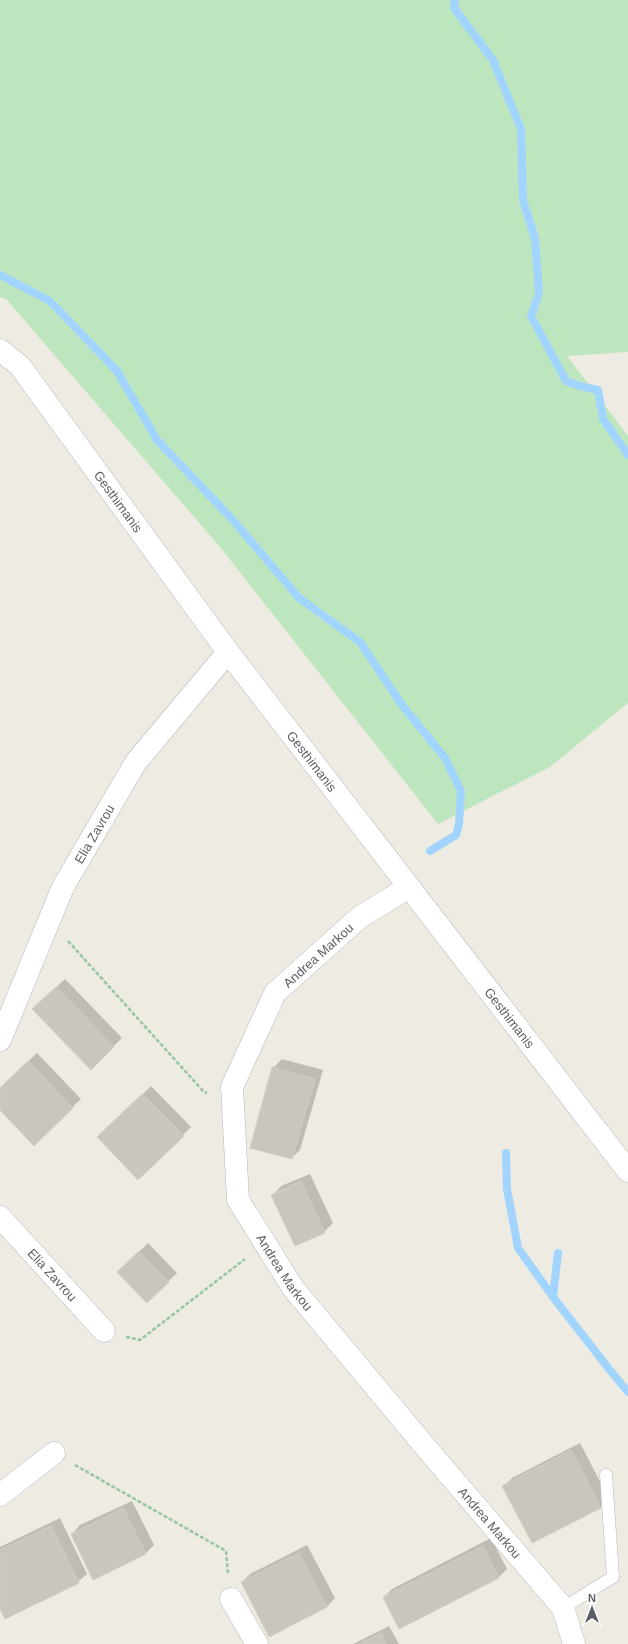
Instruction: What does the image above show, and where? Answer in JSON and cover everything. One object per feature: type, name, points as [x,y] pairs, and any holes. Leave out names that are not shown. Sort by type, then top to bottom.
[{"type":"street","name":"Gesthimanis","points":[[0,350],[20,366],[228,652],[628,1171]]},
{"type":"street","name":"Elia Zavrou","points":[[0,1040],[63,887],[136,762],[228,652]]},
{"type":"street","name":"Andrea Markou","points":[[408,887],[360,917],[275,993],[232,1087],[238,1200],[293,1288],[428,1450],[563,1608],[574,1644]]},
{"type":"street","name":"Elia Zavrou","points":[[0,1217],[104,1331]]},
{"type":"street","points":[[0,1496],[54,1453]]},
{"type":"street","points":[[230,1599],[257,1644]]},
{"type":"lane","points":[[563,1608],[614,1576],[606,1475]]},
{"type":"path","points":[[50,920],[204,1092],[233,1101]]},
{"type":"path","points":[[104,1331],[140,1340],[265,1244]]},
{"type":"path","points":[[54,1453],[226,1551],[230,1599]]},
{"type":"green space","points":[[0,0],[628,0],[628,352],[567,356],[628,436],[628,703],[550,767],[438,824],[220,547],[6,299],[0,297]]},
{"type":"building","points":[[56,987],[114,1047],[91,1070],[32,1009]]},
{"type":"building","points":[[28,1061],[73,1108],[34,1146],[0,1110],[0,1088]]},
{"type":"building","points":[[272,1067],[315,1079],[292,1159],[250,1148]]},
{"type":"building","points":[[142,1094],[184,1136],[138,1180],[97,1137]]},
{"type":"building","points":[[301,1181],[325,1233],[295,1246],[271,1195]]},
{"type":"building","points":[[139,1251],[169,1282],[147,1303],[117,1272]]},
{"type":"building","points":[[571,1450],[601,1508],[532,1543],[502,1486]]},
{"type":"building","points":[[123,1508],[146,1554],[93,1580],[71,1534]]},
{"type":"building","points":[[51,1526],[79,1583],[5,1619],[0,1609],[0,1550]]},
{"type":"building","points":[[483,1546],[499,1578],[399,1629],[383,1597]]},
{"type":"building","points":[[299,1553],[327,1607],[269,1637],[241,1582]]},
{"type":"building","points":[[381,1633],[386,1644],[359,1644]]},
{"type":"waterway","points":[[455,0],[454,8],[493,60],[521,129],[523,200],[535,239],[539,293],[531,316],[566,381],[598,390],[603,419],[628,455]]},
{"type":"waterway","points":[[0,275],[50,301],[117,371],[157,440],[232,519],[299,598],[360,642],[402,705],[445,758],[461,791],[459,824],[456,835],[430,851]]},
{"type":"waterway","points":[[506,1153],[507,1189],[518,1248],[553,1297],[628,1392]]},
{"type":"waterway","points":[[553,1297],[558,1253]]}]
